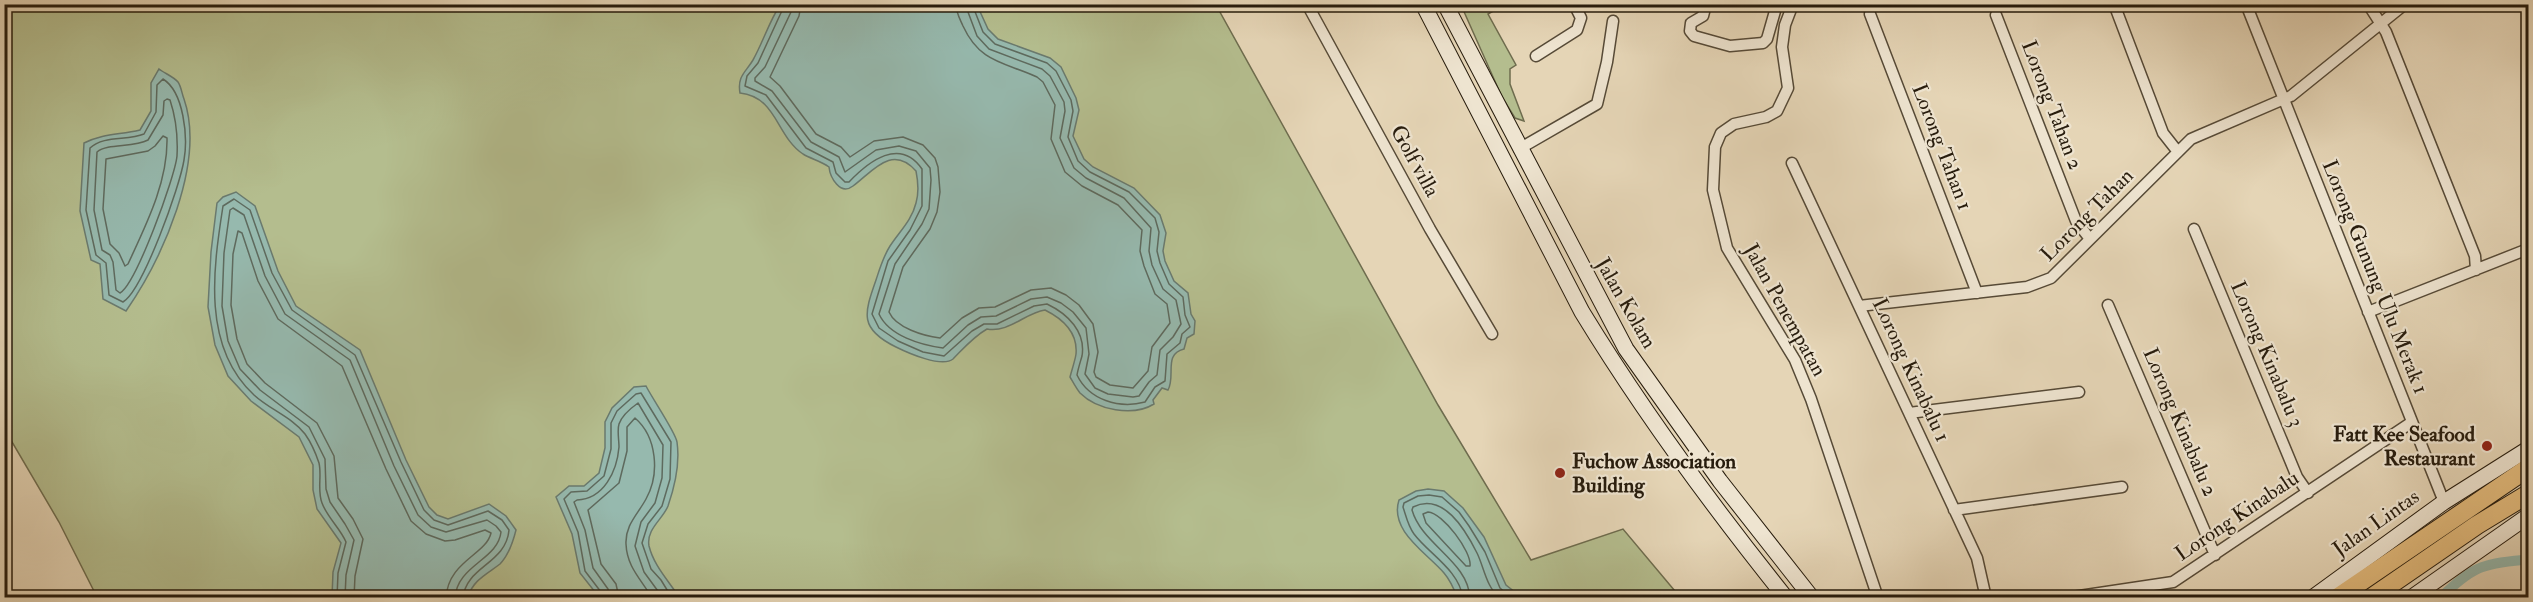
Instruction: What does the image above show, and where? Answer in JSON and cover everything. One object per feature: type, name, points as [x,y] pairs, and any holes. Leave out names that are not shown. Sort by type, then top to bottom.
[{"type":"highway","name":"Jalan Lintas","points":[[2335,589],[2529,468]]},
{"type":"highway","points":[[2370,597],[2477,525],[2529,494]]},
{"type":"main road","name":"Jalan Kolam","points":[[1445,4],[1519,149],[1626,348],[1720,481],[1812,597]]},
{"type":"main road","name":"Jalan Kolam","points":[[1424,5],[1598,339],[1705,493],[1784,596]]},
{"type":"main road","name":"Jalan Lintas","points":[[2313,597],[2335,589],[2445,502],[2529,448]]},
{"type":"main road","points":[[2410,597],[2529,516]]},
{"type":"main road","points":[[2319,597],[2335,589]]},
{"type":"street","name":"Golf villa","points":[[1307,4],[1425,219],[1492,334]]},
{"type":"street","points":[[1536,56],[1577,30],[1581,18],[1574,4]]},
{"type":"street","points":[[1706,4],[1703,16],[1691,23],[1690,31],[1694,36],[1730,46],[1763,43],[1767,39],[1777,4]]},
{"type":"street","name":"Jalan Penempatan","points":[[1793,4],[1785,25],[1782,47],[1788,88],[1777,111],[1766,117],[1734,124],[1721,133],[1715,147],[1713,190],[1727,248],[1795,360],[1811,399],[1878,597]]},
{"type":"street","points":[[2114,4],[2163,133],[2178,152]]},
{"type":"street","name":"Lorong Gunung Ulu Merak 1","points":[[2246,4],[2445,502]]},
{"type":"street","points":[[2368,4],[2386,32],[2475,256],[2476,270]]},
{"type":"street","name":"Lorong Tahan","points":[[1859,306],[2040,284],[2051,278],[2197,135],[2284,100],[2405,4]]},
{"type":"street","name":"Lorong Tahan 1","points":[[1870,14],[1977,293]]},
{"type":"street","name":"Lorong Tahan 2","points":[[1996,15],[2076,221],[2090,239]]},
{"type":"street","points":[[1519,149],[1597,104],[1607,62],[1613,21]]},
{"type":"street","name":"Lorong Kinabalu 1","points":[[1792,163],[1977,558],[1986,597]]},
{"type":"street","name":"Lorong Kinabalu 3","points":[[2194,229],[2297,477],[2308,493]]},
{"type":"street","points":[[2368,312],[2529,249]]},
{"type":"street","name":"Lorong Kinabalu 2","points":[[2108,305],[2215,555]]},
{"type":"street","points":[[1909,413],[2079,392]]},
{"type":"street","name":"Lorong Kinabalu","points":[[2066,597],[2173,582],[2412,422]]},
{"type":"street","points":[[1954,510],[2122,487]]},
{"type":"green space","points":[[4,5],[1216,5],[1438,405],[1531,560],[1623,529],[1680,597],[97,597],[59,522],[5,430]]},
{"type":"green space","points":[[1461,5],[1504,5],[1488,14],[1516,65],[1510,69],[1510,84],[1524,121],[1515,118],[1502,97]]},
{"type":"water","points":[[780,5],[977,5],[988,29],[998,39],[1050,58],[1061,67],[1076,98],[1079,110],[1073,136],[1084,159],[1093,167],[1134,188],[1160,215],[1166,233],[1163,251],[1165,261],[1174,281],[1188,293],[1191,314],[1195,321],[1194,334],[1187,338],[1184,349],[1174,356],[1168,390],[1162,388],[1153,400],[1154,404],[1136,410],[1116,410],[1096,404],[1080,393],[1070,377],[1076,354],[1075,339],[1063,322],[1045,310],[1010,326],[987,329],[953,359],[941,362],[916,356],[876,334],[868,320],[869,302],[885,254],[914,209],[918,191],[916,171],[907,163],[891,160],[875,168],[853,186],[844,189],[836,184],[829,167],[803,154],[794,146],[762,102],[740,93],[741,78],[753,60]]},
{"type":"water","points":[[159,69],[174,78],[180,86],[189,124],[189,152],[177,210],[166,238],[140,290],[126,311],[103,299],[100,264],[91,260],[80,211],[84,143],[105,136],[140,130],[151,111],[151,83]]},
{"type":"water","points":[[236,192],[255,206],[278,271],[296,306],[360,350],[406,460],[429,507],[437,515],[448,519],[489,504],[506,516],[516,530],[503,560],[477,582],[468,597],[332,597],[333,572],[341,543],[317,509],[313,490],[313,465],[299,437],[251,401],[228,376],[215,345],[208,307],[217,203],[223,197]]},
{"type":"water","points":[[646,386],[673,431],[677,442],[677,466],[671,498],[666,511],[652,529],[649,546],[654,560],[679,597],[599,597],[580,573],[572,534],[556,497],[569,486],[584,486],[599,473],[605,448],[605,422],[612,408],[634,387]]},
{"type":"water","points":[[1428,489],[1444,491],[1463,508],[1484,537],[1506,585],[1516,593],[1517,597],[1457,597],[1446,576],[1411,541],[1399,522],[1397,511],[1399,500],[1416,491]]},
{"type":"waterway","points":[[2440,598],[2477,569],[2496,563],[2523,560],[2528,562]]},
{"type":"place","name":"Fatt Kee Seafood Restaurant","points":[[2487,446]]},
{"type":"place","name":"Fuchow Association Building","points":[[1560,473]]}]
